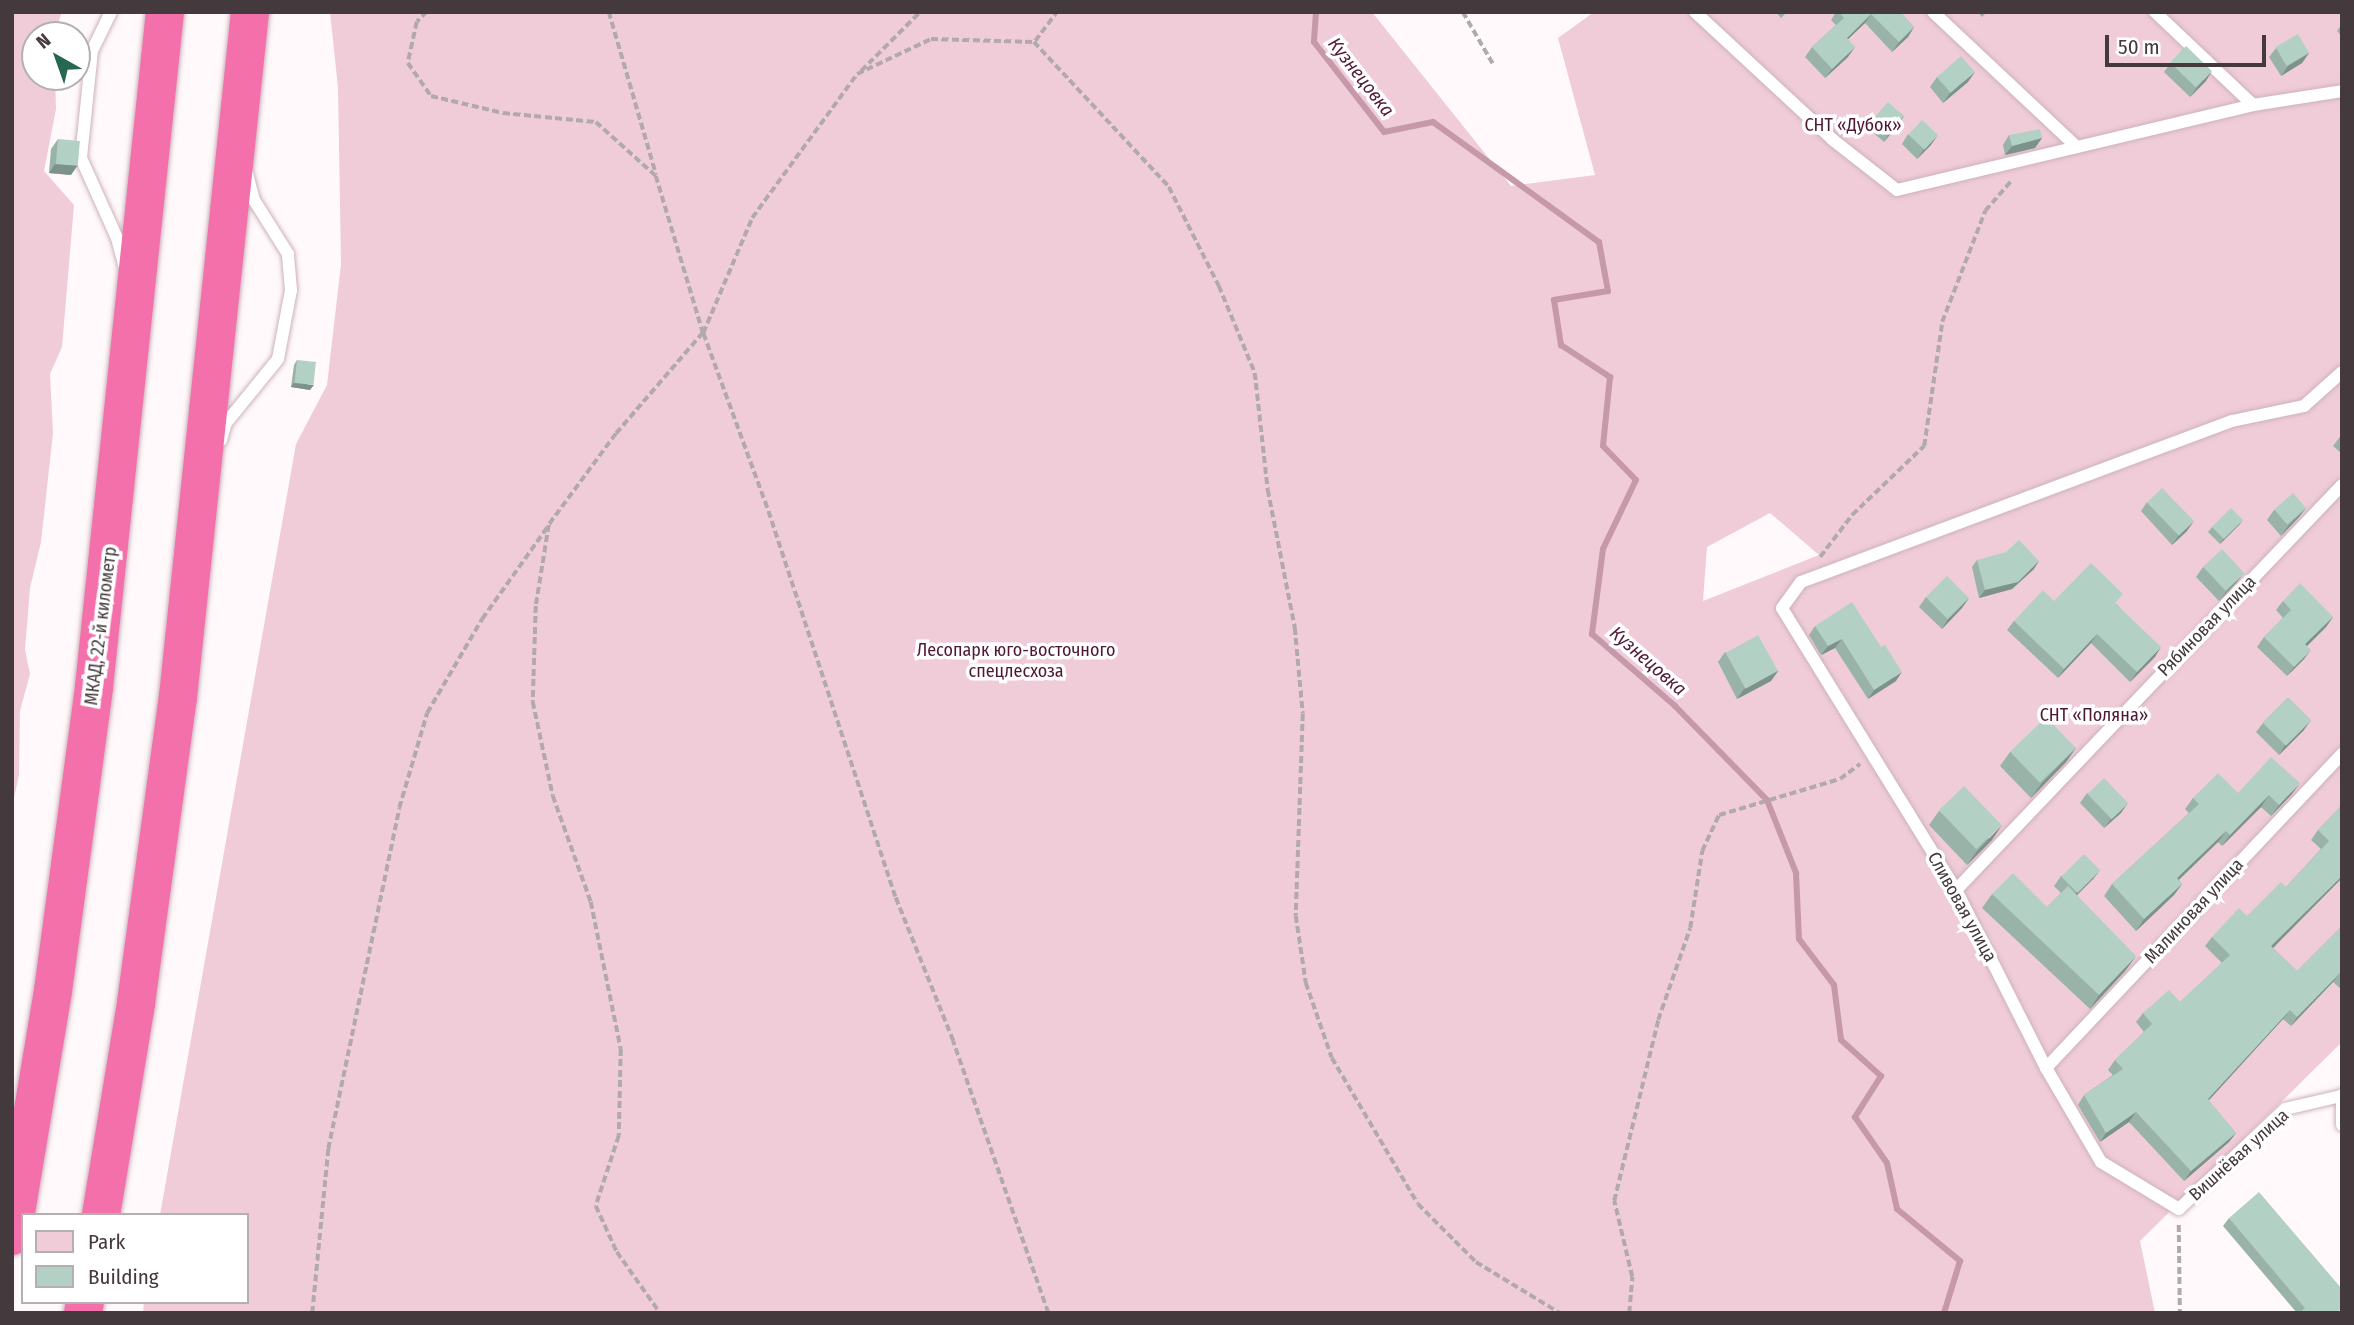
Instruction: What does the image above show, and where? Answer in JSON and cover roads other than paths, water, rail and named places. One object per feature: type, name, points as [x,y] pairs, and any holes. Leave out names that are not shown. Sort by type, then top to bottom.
[{"type":"highway","name":"МКАД, 22-й километр","points":[[12,1236],[53,991],[94,687],[165,12]]},
{"type":"highway","points":[[101,1213],[136,1003],[199,503],[250,12]]},
{"type":"lane","points":[[111,12],[92,51],[81,158],[117,238],[135,309]]},
{"type":"lane","points":[[1695,12],[1833,140],[1897,190],[2253,105],[2342,91]]},
{"type":"lane","points":[[1933,12],[2077,147]]},
{"type":"lane","points":[[2155,12],[2253,105]]},
{"type":"lane","points":[[199,503],[226,424],[278,359],[291,290],[288,254],[254,200],[237,135]]},
{"type":"lane","name":"Сливовая улица","points":[[2179,1209],[2101,1162],[2046,1068],[1956,890],[1782,608],[1801,582],[2232,421],[2304,406],[2342,372]]},
{"type":"lane","name":"Рябиновая улица","points":[[1956,890],[2342,485]]},
{"type":"lane","name":"Малиновая улица","points":[[2046,1068],[2342,754]]},
{"type":"lane","points":[[2341,1096],[2342,1125]]},
{"type":"lane","name":"Вишнёвая улица","points":[[2179,1209],[2286,1109],[2341,1096]]},
{"type":"waterway","name":"Кузнецовка","points":[[1316,12],[1314,42],[1384,132],[1433,122],[1599,242],[1608,291],[1554,300],[1561,345],[1610,377],[1603,446],[1636,480],[1603,549],[1592,634],[1675,706],[1767,800],[1796,873],[1799,939],[1834,985],[1841,1040],[1881,1076],[1855,1117],[1887,1163],[1897,1209],[1960,1261],[1944,1313]]},
{"type":"park label","name":"СНТ «Дубок»","points":[[1853,125]]},
{"type":"park label","name":"Лесопарк юго-восточного спецлесхоза","points":[[1016,661]]},
{"type":"park label","name":"СНТ «Поляна»","points":[[2094,715]]}]
